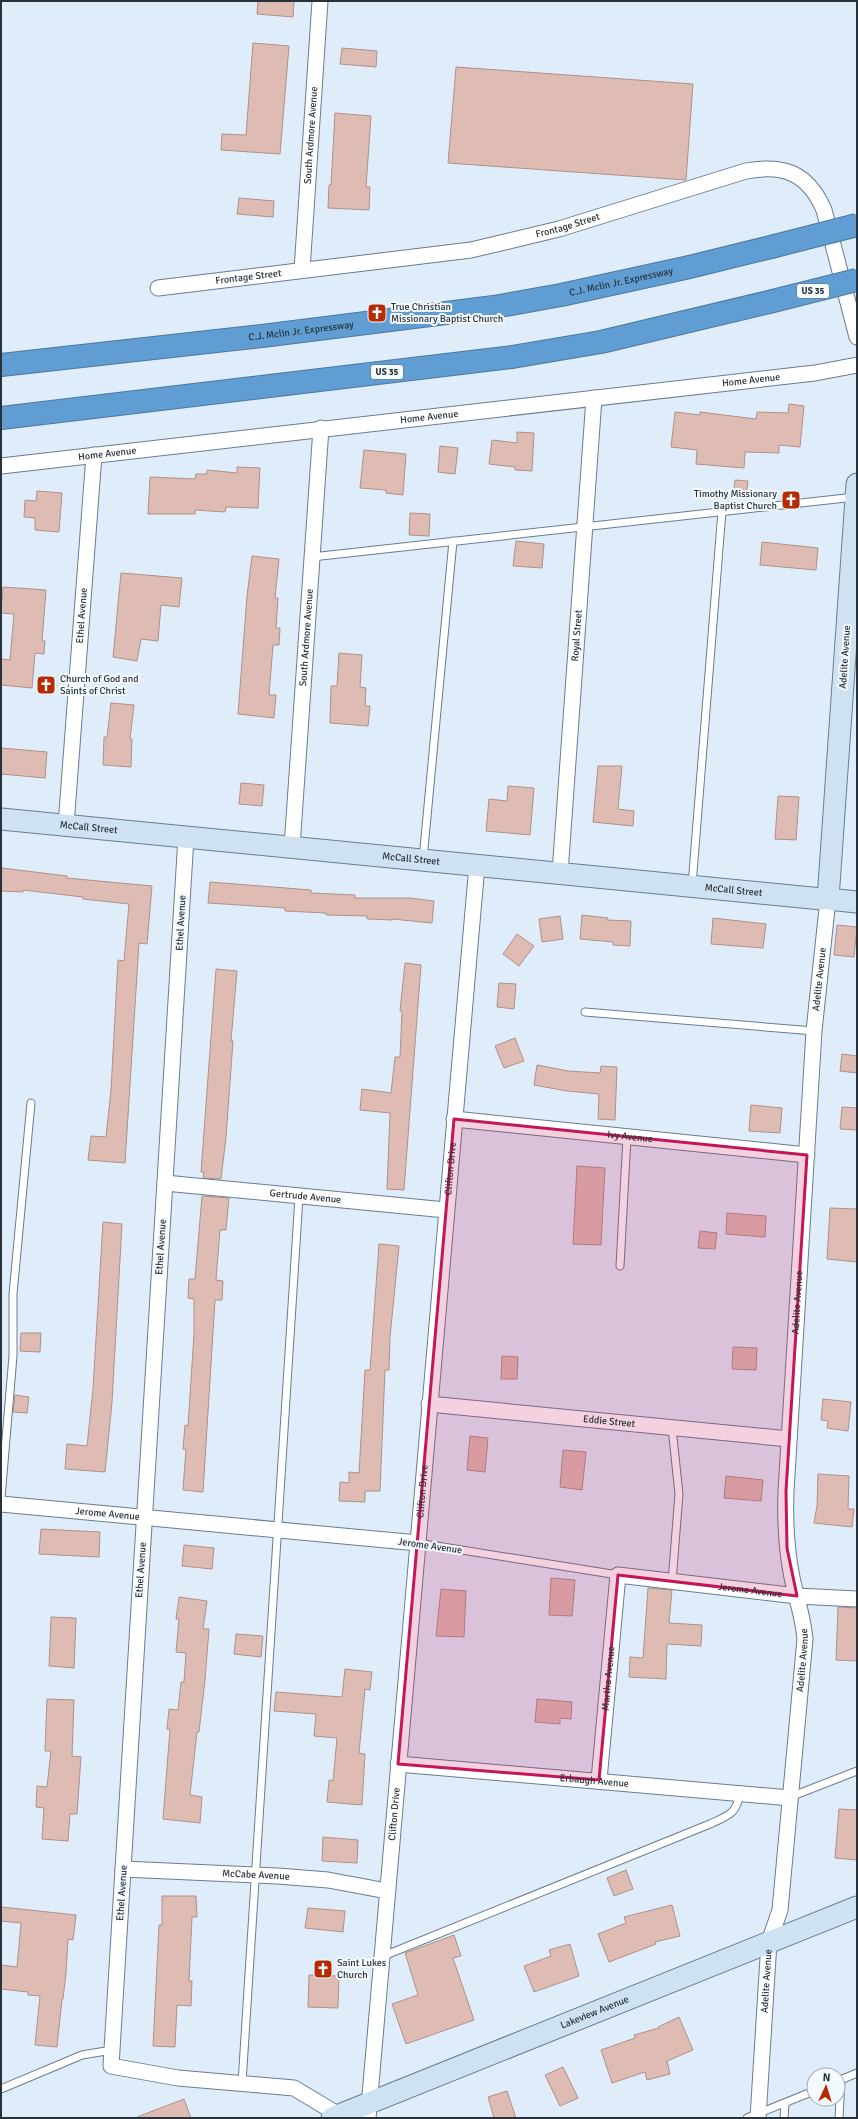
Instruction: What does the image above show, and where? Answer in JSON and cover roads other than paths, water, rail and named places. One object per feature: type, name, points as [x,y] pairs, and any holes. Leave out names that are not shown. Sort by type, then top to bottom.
[{"type":"highway","name":"C.J. Mclin Jr. Expressway","points":[[1,364],[262,336],[494,307],[654,275],[857,225]]},
{"type":"highway","name":"US 35","points":[[1,418],[512,357],[601,342],[857,280]]},
{"type":"street","name":"South Ardmore Avenue","points":[[302,270],[320,1]]},
{"type":"street","name":"Frontage Street","points":[[158,288],[412,258],[509,242],[559,229],[746,171],[765,167],[782,169],[794,174],[806,182],[818,194],[824,210],[857,337]]},
{"type":"street","name":"Home Avenue","points":[[1,466],[321,428],[815,374],[857,365]]},
{"type":"street","name":"Royal Street","points":[[560,873],[594,398]]},
{"type":"street","name":"South Ardmore Avenue","points":[[292,847],[321,428]]},
{"type":"street","name":"Ethel Avenue","points":[[66,825],[94,455]]},
{"type":"street","name":"Adelite Avenue","points":[[755,2116],[769,1942],[780,1910],[805,1639],[803,1615],[797,1596],[787,1548],[785,1522],[814,1031],[857,490]]},
{"type":"street","name":"McCall Street","points":[[1,819],[857,902]]},
{"type":"street","name":"Ethel Avenue","points":[[186,837],[111,2066],[178,2078],[294,2088],[335,2116]]},
{"type":"street","name":"Clifton Drive","points":[[369,2110],[381,1956],[477,865]]},
{"type":"street","name":"Ivy Avenue","points":[[454,1119],[807,1155]]},
{"type":"street","name":"Gertrude Avenue","points":[[165,1183],[446,1210]]},
{"type":"street","name":"Eddie Street","points":[[429,1404],[789,1440]]},
{"type":"street","name":"Jerome Avenue","points":[[1,1504],[418,1543]]},
{"type":"street","name":"Jerome Avenue","points":[[618,1576],[797,1596],[857,1599]]},
{"type":"street","name":"Martha Avenue","points":[[599,1780],[618,1576]]},
{"type":"street","name":"Erbaugh Avenue","points":[[398,1764],[599,1780],[790,1798]]},
{"type":"street","name":"McCabe Avenue","points":[[123,1869],[254,1874],[328,1880],[387,1891]]},
{"type":"street","name":"Lakeview Avenue","points":[[335,2116],[369,2110],[769,1942],[857,1907]]},
{"type":"lane","points":[[312,557],[722,511],[857,490]]},
{"type":"lane","points":[[692,886],[722,511]]},
{"type":"lane","points":[[423,860],[453,541]]},
{"type":"lane","points":[[586,1012],[814,1031]]},
{"type":"lane","points":[[1,1498],[13,1356],[13,1294],[31,1103]]},
{"type":"lane","points":[[620,1266],[627,1137]]},
{"type":"lane","points":[[242,2083],[276,1530],[299,1197]]},
{"type":"lane","points":[[672,1428],[679,1494],[672,1582]]},
{"type":"lane","name":"Jerome Avenue","points":[[418,1543],[618,1576]]},
{"type":"lane","points":[[790,1798],[857,1771]]},
{"type":"lane","points":[[381,1956],[710,1824],[732,1814],[737,1808],[740,1793]]},
{"type":"lane","points":[[1,2090],[82,2055],[112,2050]]},
{"type":"lane","points":[[846,2078],[857,2073]]},
{"type":"lane","points":[[755,2116],[806,2094]]},
{"type":"lane","points":[[784,2118],[785,2103]]},
{"type":"lane","points":[[839,2107],[839,2118]]},
{"type":"place","name":"True Christian Missionary Baptist Church","points":[[377,313]]},
{"type":"place","name":"Timothy Missionary Baptist Church","points":[[791,500]]},
{"type":"place","name":"Church of God and Saints of Christ","points":[[46,685]]},
{"type":"place","name":"Saint Lukes Church","points":[[323,1969]]}]
